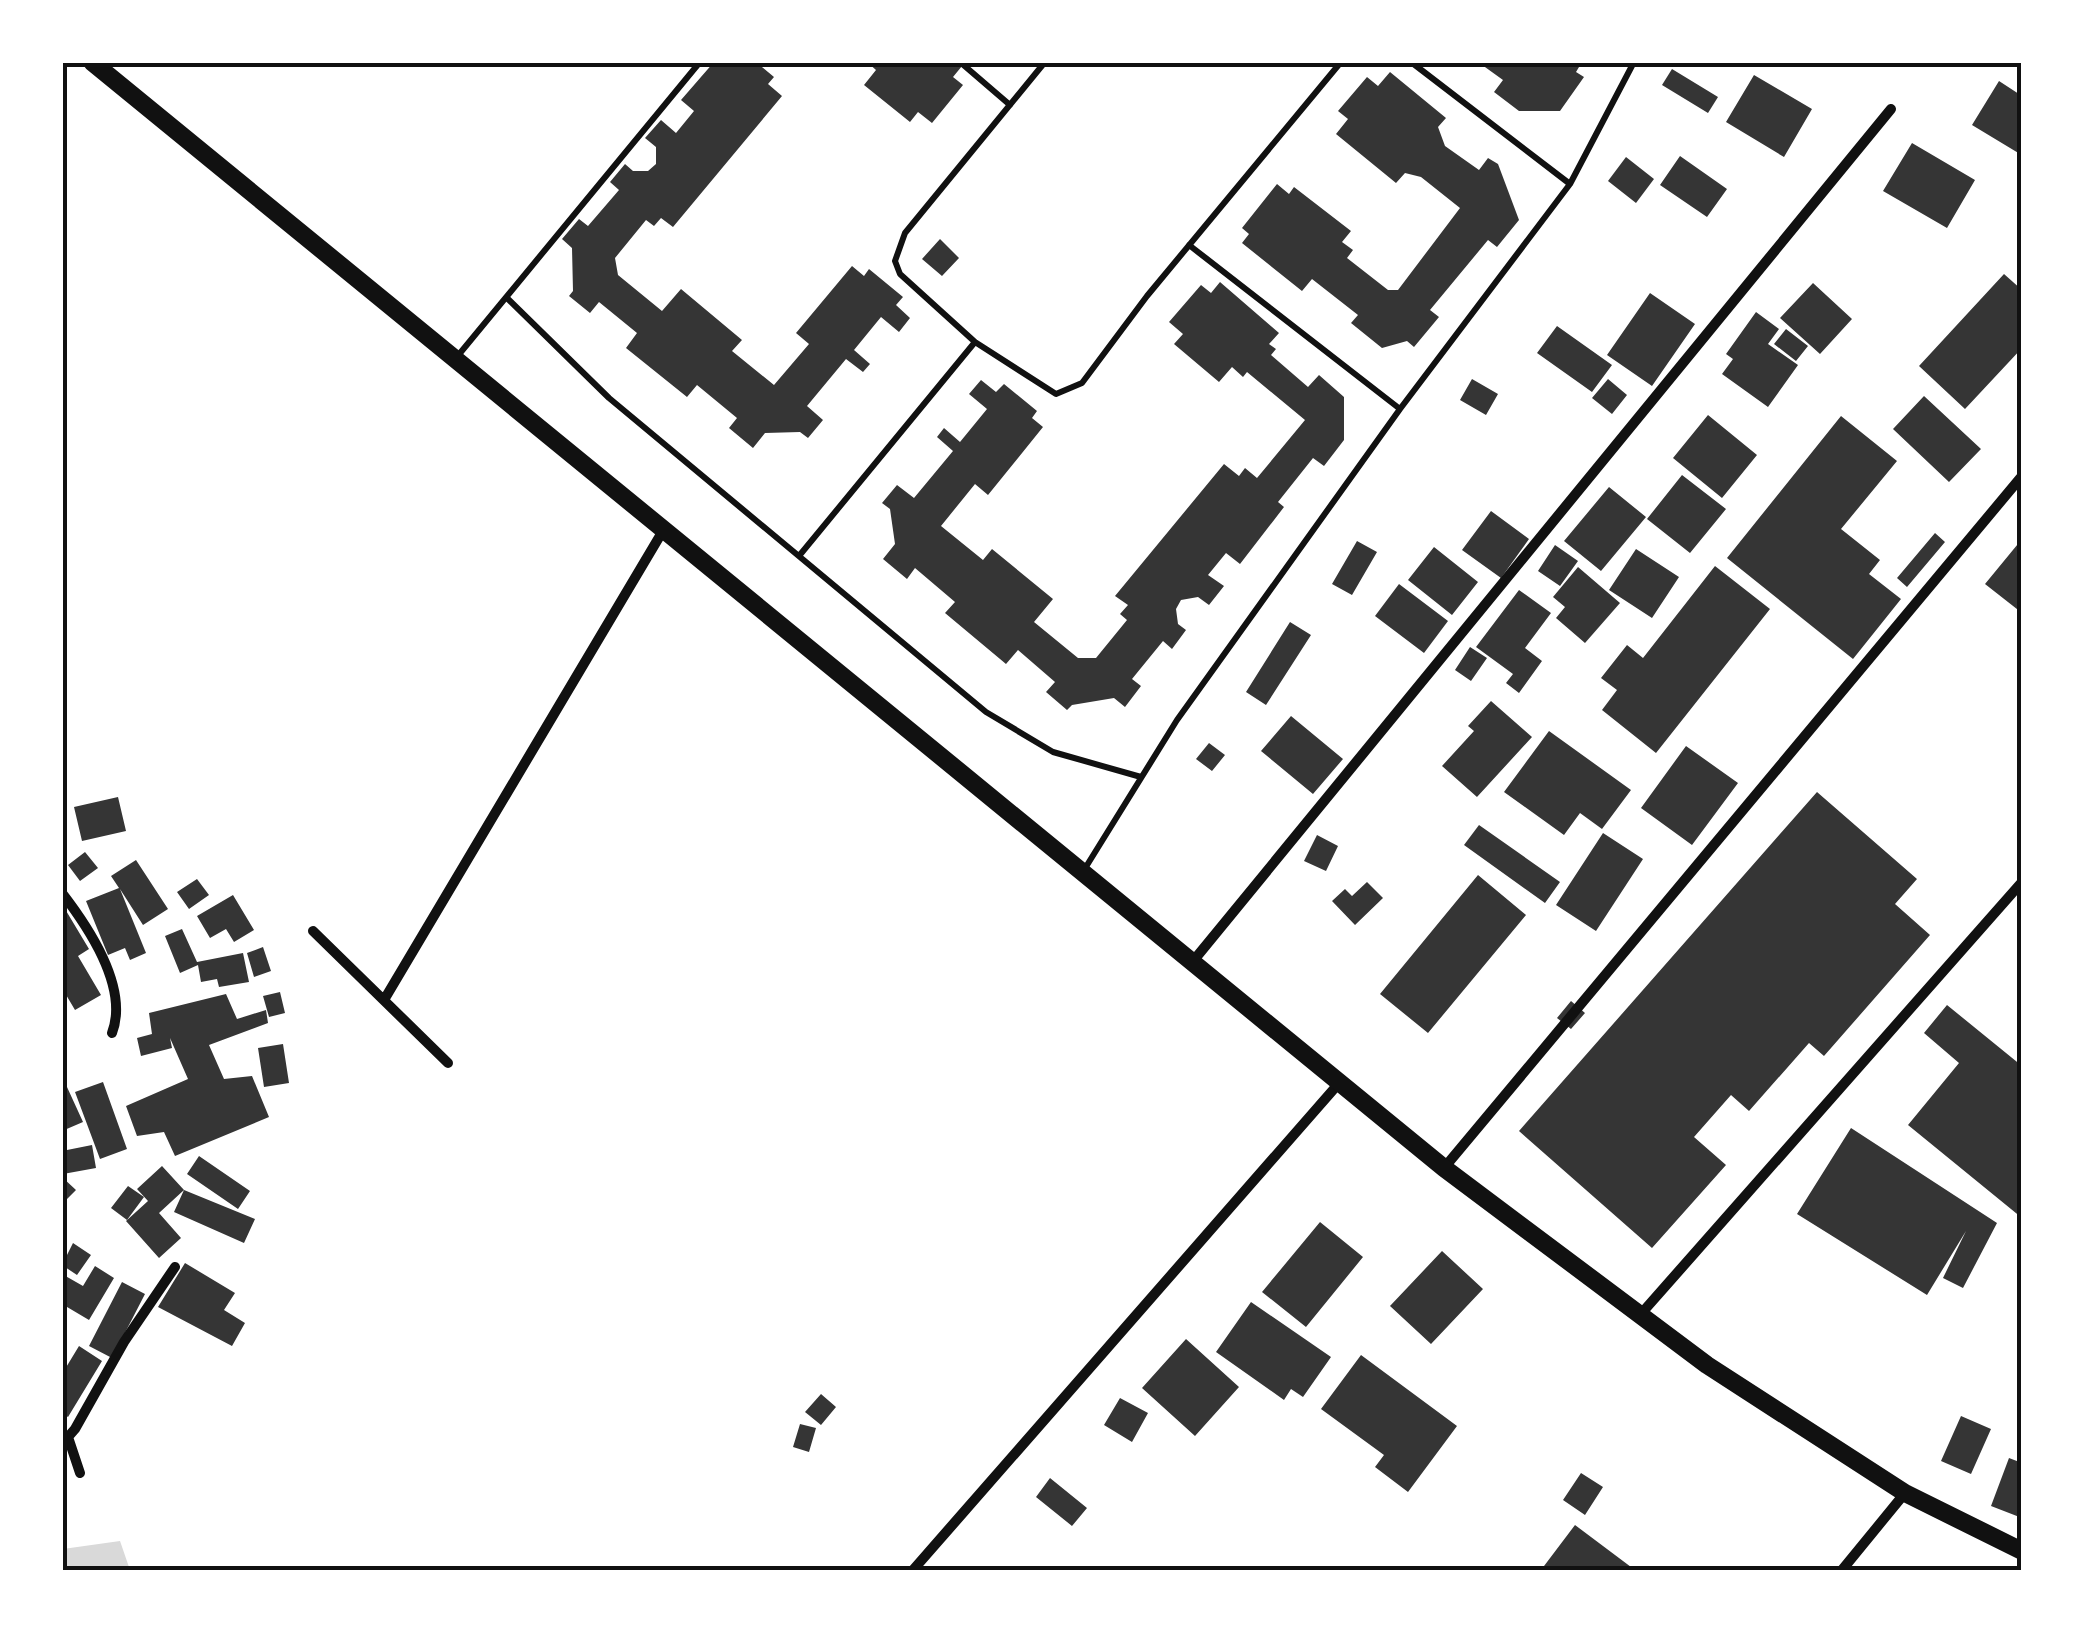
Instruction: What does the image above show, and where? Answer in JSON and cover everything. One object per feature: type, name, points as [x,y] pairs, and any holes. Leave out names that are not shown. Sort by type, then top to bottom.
[{"type":"main road","points":[[92,62],[1444,1168],[1706,1365],[1905,1493],[2022,1551]]},
{"type":"street","points":[[1194,960],[1891,110]]},
{"type":"street","points":[[1444,1168],[2022,476]]},
{"type":"street","points":[[384,1000],[664,529]]},
{"type":"street","points":[[1640,1316],[2022,882]]},
{"type":"street","points":[[62,893],[105,963],[116,1012],[112,1033]]},
{"type":"street","points":[[313,931],[448,1062]]},
{"type":"street","points":[[913,1570],[1340,1082]]},
{"type":"street","points":[[80,1473],[65,1436],[175,1267]]},
{"type":"street","points":[[1842,1570],[1905,1493]]},
{"type":"lane","points":[[456,358],[700,62]]},
{"type":"lane","points":[[960,62],[1010,105]]},
{"type":"lane","points":[[1045,62],[904,233],[895,260],[900,274],[974,342],[1044,390],[1056,394],[1075,389],[1342,62]]},
{"type":"lane","points":[[1411,62],[1570,184]]},
{"type":"lane","points":[[1084,871],[1177,720],[1400,408],[1570,184],[1634,62]]},
{"type":"lane","points":[[1190,245],[1400,408]]},
{"type":"lane","points":[[508,298],[609,398],[986,712],[1054,752],[1141,778]]},
{"type":"lane","points":[[799,556],[974,342]]},
{"type":"shaded area","points":[[120,1541],[130,1570],[63,1570],[63,1549]]},
{"type":"building","points":[[714,62],[766,62],[762,67],[774,77],[768,84],[782,96],[673,227],[661,218],[654,226],[646,220],[615,258],[618,275],[662,311],[681,289],[742,340],[732,351],[774,385],[809,344],[796,333],[852,266],[864,276],[869,269],[903,297],[896,305],[910,318],[899,332],[881,317],[854,350],[870,364],[863,372],[846,359],[807,406],[823,420],[808,438],[800,432],[765,433],[753,448],[729,428],[737,418],[697,385],[687,397],[626,348],[637,333],[599,302],[590,313],[569,296],[573,291],[572,248],[562,239],[579,219],[588,226],[619,190],[610,182],[625,164],[633,171],[648,171],[656,164],[656,147],[645,138],[661,120],[676,133],[694,111],[681,100]]},
{"type":"building","points":[[867,62],[958,62],[962,66],[953,77],[963,85],[932,123],[918,112],[910,122],[864,85],[876,70]]},
{"type":"building","points":[[1478,62],[1582,62],[1576,72],[1584,77],[1560,111],[1519,111],[1494,92],[1503,80]]},
{"type":"building","points":[[1672,69],[1718,97],[1708,113],[1662,85]]},
{"type":"building","points":[[1390,72],[1446,118],[1438,127],[1445,146],[1479,170],[1488,158],[1498,164],[1519,220],[1497,247],[1488,240],[1430,310],[1439,317],[1414,347],[1407,341],[1382,348],[1351,323],[1358,315],[1312,279],[1302,291],[1242,243],[1249,234],[1242,228],[1277,184],[1289,194],[1294,187],[1351,231],[1342,242],[1353,250],[1347,258],[1388,290],[1398,290],[1460,208],[1421,177],[1405,173],[1396,183],[1336,134],[1348,119],[1338,111],[1367,77],[1378,86]]},
{"type":"building","points":[[1754,75],[1812,109],[1784,157],[1726,122]]},
{"type":"building","points":[[1999,81],[2022,96],[2020,154],[1972,125]]},
{"type":"building","points":[[1912,143],[1975,180],[1947,228],[1883,191]]},
{"type":"building","points":[[1680,156],[1727,189],[1707,217],[1660,185]]},
{"type":"building","points":[[1626,157],[1654,179],[1636,203],[1608,181]]},
{"type":"building","points":[[940,239],[959,258],[942,276],[922,259]]},
{"type":"building","points":[[2004,274],[2022,290],[2022,348],[1965,409],[1919,366]]},
{"type":"building","points":[[1220,282],[1279,333],[1269,344],[1276,349],[1271,355],[1308,387],[1319,375],[1344,397],[1344,440],[1324,466],[1313,458],[1278,502],[1284,507],[1240,564],[1226,553],[1208,575],[1224,586],[1209,605],[1198,597],[1181,600],[1176,609],[1178,624],[1186,630],[1172,649],[1163,641],[1132,679],[1141,686],[1125,707],[1114,698],[1072,705],[1067,710],[1046,692],[1055,682],[1018,650],[1006,664],[945,613],[955,602],[915,568],[907,579],[883,559],[895,544],[890,509],[882,503],[897,485],[914,498],[953,451],[937,437],[944,428],[960,442],[987,409],[969,394],[981,380],[996,392],[1004,384],[1037,411],[1032,418],[1043,427],[988,495],[975,484],[941,526],[983,560],[992,549],[1053,599],[1034,622],[1078,658],[1096,658],[1127,620],[1120,614],[1128,605],[1115,596],[1224,464],[1239,476],[1245,468],[1257,478],[1305,420],[1247,372],[1243,377],[1232,367],[1219,382],[1174,344],[1183,334],[1169,322],[1201,285],[1211,293]]},
{"type":"building","points":[[1813,283],[1852,319],[1820,354],[1780,318]]},
{"type":"building","points":[[1650,293],[1695,324],[1652,386],[1607,355]]},
{"type":"building","points":[[1756,312],[1779,329],[1768,344],[1798,365],[1768,407],[1722,374],[1733,359],[1726,354]]},
{"type":"building","points":[[1557,326],[1612,365],[1592,392],[1537,353]]},
{"type":"building","points":[[1786,329],[1808,346],[1796,361],[1774,344]]},
{"type":"building","points":[[1472,379],[1498,394],[1486,415],[1460,400]]},
{"type":"building","points":[[1608,379],[1627,395],[1612,414],[1592,398]]},
{"type":"building","points":[[1924,396],[1981,449],[1949,482],[1893,429]]},
{"type":"building","points":[[1708,415],[1757,455],[1722,498],[1673,458]]},
{"type":"building","points":[[1841,416],[1897,461],[1841,529],[1880,560],[1869,574],[1901,599],[1853,659],[1727,558]]},
{"type":"building","points":[[1682,475],[1726,509],[1690,553],[1647,519]]},
{"type":"building","points":[[1609,487],[1646,517],[1601,571],[1564,541]]},
{"type":"building","points":[[1491,511],[1529,539],[1501,578],[1462,550]]},
{"type":"building","points":[[1935,533],[1945,542],[1907,587],[1897,578]]},
{"type":"building","points":[[2022,539],[2022,613],[1985,584]]},
{"type":"building","points":[[1357,541],[1377,552],[1352,595],[1332,584]]},
{"type":"building","points":[[1555,545],[1578,561],[1560,586],[1538,571]]},
{"type":"building","points":[[1434,547],[1478,582],[1452,615],[1408,580]]},
{"type":"building","points":[[1636,549],[1679,577],[1652,618],[1609,590]]},
{"type":"building","points":[[1715,566],[1770,609],[1656,753],[1602,710],[1617,690],[1601,678],[1627,645],[1643,658]]},
{"type":"building","points":[[1578,567],[1620,603],[1585,643],[1556,618],[1565,607],[1553,597]]},
{"type":"building","points":[[1399,584],[1448,621],[1424,653],[1375,616]]},
{"type":"building","points":[[1519,590],[1551,613],[1525,648],[1542,661],[1519,693],[1506,683],[1513,674],[1476,647]]},
{"type":"building","points":[[1290,622],[1311,635],[1266,705],[1246,692]]},
{"type":"building","points":[[1470,647],[1487,658],[1471,681],[1455,670]]},
{"type":"building","points":[[1491,701],[1532,737],[1477,797],[1442,766],[1474,731],[1468,726]]},
{"type":"building","points":[[1291,716],[1343,759],[1313,794],[1261,751]]},
{"type":"building","points":[[1549,731],[1631,790],[1602,829],[1580,813],[1564,835],[1504,792]]},
{"type":"building","points":[[1209,743],[1225,755],[1212,771],[1196,759]]},
{"type":"building","points":[[1686,746],[1738,783],[1692,845],[1641,808]]},
{"type":"building","points":[[1817,792],[1917,879],[1895,904],[1930,935],[1824,1056],[1809,1043],[1749,1111],[1731,1095],[1694,1137],[1726,1165],[1652,1248],[1519,1131]]},
{"type":"building","points":[[118,797],[126,831],[82,841],[74,807]]},
{"type":"building","points":[[1479,825],[1560,882],[1545,903],[1464,845]]},
{"type":"building","points":[[1603,833],[1643,859],[1596,931],[1556,905]]},
{"type":"building","points":[[1317,835],[1338,846],[1326,871],[1304,861]]},
{"type":"building","points":[[85,852],[98,868],[80,881],[68,865]]},
{"type":"building","points":[[136,860],[168,909],[143,925],[120,889],[146,953],[130,960],[125,948],[108,955],[86,901],[119,888],[111,876]]},
{"type":"building","points":[[1478,875],[1526,915],[1428,1033],[1380,994]]},
{"type":"building","points":[[197,879],[209,895],[189,909],[177,892]]},
{"type":"building","points":[[1367,882],[1383,898],[1355,925],[1332,901],[1345,889],[1352,896]]},
{"type":"building","points":[[233,895],[254,930],[234,942],[226,929],[210,938],[197,916]]},
{"type":"building","points":[[62,904],[89,949],[78,956],[101,995],[75,1010],[62,988]]},
{"type":"building","points":[[182,929],[197,962],[243,953],[249,982],[219,987],[217,979],[201,982],[198,965],[180,973],[165,936]]},
{"type":"building","points":[[263,947],[271,971],[254,977],[247,953]]},
{"type":"building","points":[[280,992],[285,1013],[269,1017],[263,996]]},
{"type":"building","points":[[226,994],[237,1019],[266,1010],[268,1023],[209,1045],[224,1079],[252,1076],[269,1117],[175,1156],[164,1132],[137,1136],[126,1106],[188,1079],[170,1038],[172,1048],[141,1056],[137,1038],[152,1034],[149,1013]]},
{"type":"building","points":[[1571,1001],[1585,1013],[1571,1029],[1557,1018]]},
{"type":"building","points":[[1947,1005],[2022,1066],[2022,1218],[1908,1125],[1959,1063],[1924,1033]]},
{"type":"building","points":[[283,1044],[289,1083],[264,1087],[258,1048]]},
{"type":"building","points":[[103,1082],[127,1149],[100,1159],[75,1092]]},
{"type":"building","points":[[67,1087],[83,1122],[62,1131],[62,1089]]},
{"type":"building","points":[[1851,1128],[1997,1223],[1963,1288],[1943,1278],[1966,1231],[1927,1295],[1797,1214]]},
{"type":"building","points":[[92,1145],[96,1168],[63,1174],[62,1151]]},
{"type":"building","points":[[199,1156],[250,1191],[238,1209],[187,1174]]},
{"type":"building","points":[[162,1166],[184,1190],[159,1213],[181,1238],[159,1258],[126,1221],[148,1201],[137,1189]]},
{"type":"building","points":[[62,1177],[76,1190],[62,1204]]},
{"type":"building","points":[[128,1186],[144,1197],[127,1220],[111,1208]]},
{"type":"building","points":[[184,1190],[255,1219],[244,1243],[174,1212]]},
{"type":"building","points":[[1320,1222],[1363,1257],[1306,1327],[1262,1292]]},
{"type":"building","points":[[73,1243],[91,1255],[77,1275],[62,1265]]},
{"type":"building","points":[[1442,1251],[1483,1289],[1431,1344],[1390,1306]]},
{"type":"building","points":[[185,1263],[235,1293],[224,1310],[245,1323],[232,1346],[158,1307]]},
{"type":"building","points":[[95,1266],[114,1278],[89,1320],[62,1304],[62,1274],[83,1286]]},
{"type":"building","points":[[122,1282],[145,1294],[112,1358],[89,1346]]},
{"type":"building","points":[[1251,1302],[1331,1357],[1303,1397],[1291,1389],[1284,1400],[1216,1352]]},
{"type":"building","points":[[1186,1339],[1239,1387],[1195,1436],[1142,1388]]},
{"type":"building","points":[[79,1346],[102,1361],[68,1417],[62,1413],[62,1374]]},
{"type":"building","points":[[1361,1355],[1457,1426],[1408,1492],[1375,1467],[1384,1455],[1321,1409]]},
{"type":"building","points":[[821,1394],[836,1407],[821,1425],[805,1412]]},
{"type":"building","points":[[1120,1398],[1148,1413],[1132,1442],[1104,1425]]},
{"type":"building","points":[[1961,1416],[1991,1429],[1971,1474],[1941,1461]]},
{"type":"building","points":[[800,1424],[816,1428],[809,1452],[793,1447]]},
{"type":"building","points":[[2009,1458],[2022,1463],[2022,1518],[1991,1506]]},
{"type":"building","points":[[1581,1473],[1603,1487],[1585,1515],[1563,1500]]},
{"type":"building","points":[[1050,1478],[1087,1508],[1072,1526],[1036,1497]]},
{"type":"building","points":[[1575,1525],[1635,1570],[1541,1570]]}]
